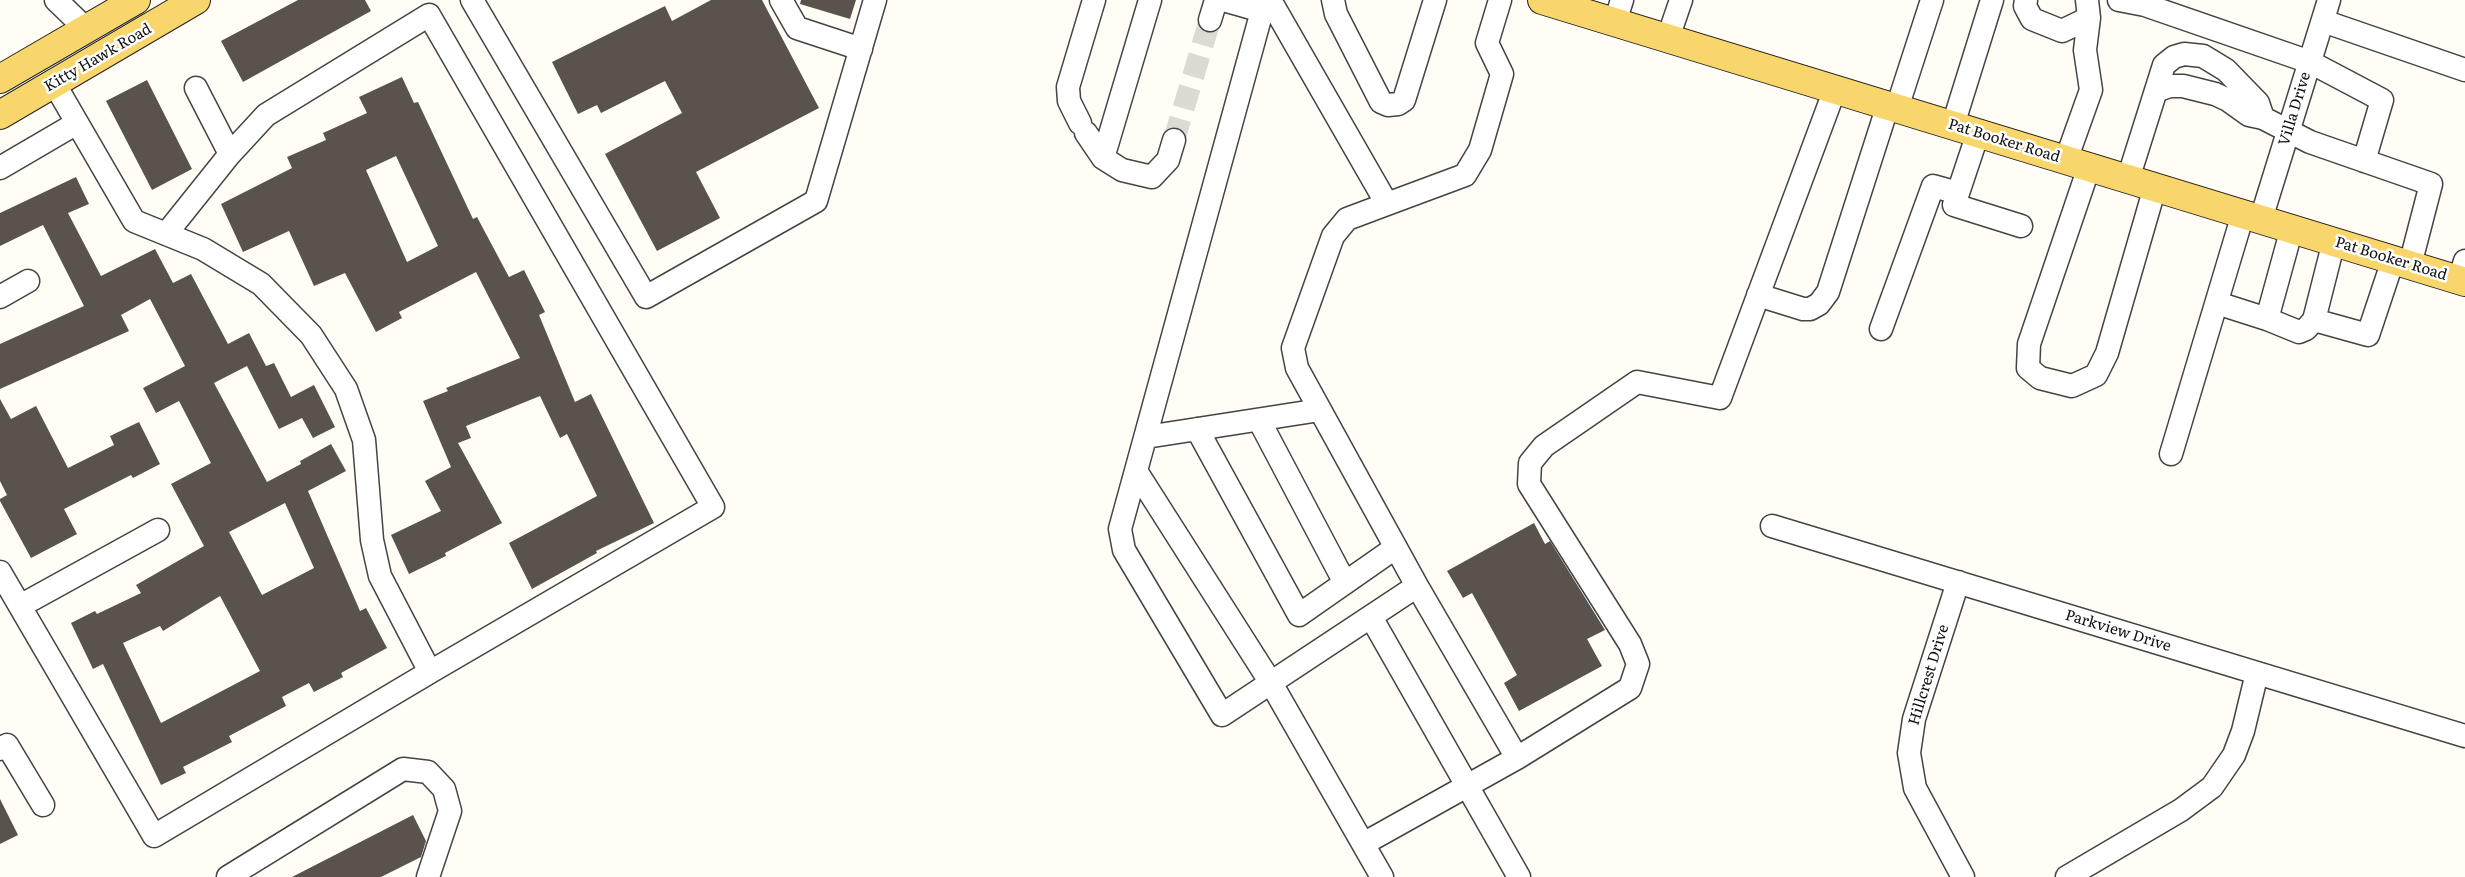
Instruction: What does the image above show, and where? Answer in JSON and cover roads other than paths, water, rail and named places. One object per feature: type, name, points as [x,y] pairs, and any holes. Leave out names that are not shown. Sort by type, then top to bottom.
[{"type":"main road","name":"Kitty Hawk Road","points":[[0,79],[136,0]]},
{"type":"main road","name":"Kitty Hawk Road","points":[[0,115],[196,0]]},
{"type":"main road","name":"Pat Booker Road","points":[[1542,0],[1619,11],[1668,38],[2402,263],[2463,274]]},
{"type":"main road","points":[[40,56],[54,83]]},
{"type":"street","points":[[56,0],[86,29]]},
{"type":"street","points":[[472,0],[646,297],[816,201],[875,0]]},
{"type":"street","points":[[781,0],[798,28],[861,49]]},
{"type":"street","points":[[1094,0],[1068,87],[1069,101],[1083,128],[1103,158],[1122,170],[1152,177],[1168,160],[1174,140]]},
{"type":"street","points":[[1103,158],[1150,0]]},
{"type":"street","points":[[1223,0],[1266,4]]},
{"type":"street","points":[[1333,0],[1336,14],[1381,102],[1388,105],[1398,104],[1404,100],[1435,0]]},
{"type":"street","points":[[1500,0],[1487,43],[1502,74],[1480,150],[1465,175],[1347,218],[1333,236],[1293,348],[1297,368],[1417,586],[1516,758]]},
{"type":"street","points":[[1668,38],[1681,0]]},
{"type":"street","points":[[1758,295],[1803,309],[1810,309],[1819,304],[1828,292],[1892,107],[1932,0]]},
{"type":"street","points":[[1992,0],[1965,129],[1958,193],[1954,205],[2021,226]]},
{"type":"street","points":[[2026,0],[2025,6],[2032,19],[2062,31],[2088,9]]},
{"type":"street","points":[[2119,0],[2145,5],[2310,62],[2382,100],[2364,160]]},
{"type":"street","name":"Villa Drive","points":[[2171,454],[2217,303],[2288,130],[2329,0]]},
{"type":"street","points":[[1266,4],[1387,204]]},
{"type":"street","points":[[1266,4],[1120,529],[1124,550],[1222,715],[1417,586]]},
{"type":"street","points":[[0,572],[154,836],[713,507],[425,7],[266,115],[230,154],[166,234]]},
{"type":"street","points":[[2088,9],[2085,50],[2091,90],[2078,163],[2029,344],[2028,368],[2040,378],[2072,386],[2096,376],[2107,353],[2155,187]]},
{"type":"street","points":[[2323,21],[2465,70]]},
{"type":"street","points":[[2128,179],[2158,90],[2164,65],[2174,57],[2184,54],[2204,56],[2226,70],[2258,103],[2263,118]]},
{"type":"street","points":[[54,83],[134,222],[203,249],[261,284],[311,335],[346,389],[364,440],[372,540],[380,576],[430,672]]},
{"type":"street","points":[[2158,90],[2170,86],[2198,89],[2228,100],[2249,116],[2263,118],[2310,142],[2431,184],[2402,263],[2368,335],[2314,320]]},
{"type":"street","points":[[196,88],[230,154]]},
{"type":"street","points":[[1363,844],[1516,758],[1630,688],[1638,664],[1630,644],[1529,484],[1530,463],[1544,446],[1637,382],[1720,398],[1835,89]]},
{"type":"street","points":[[0,168],[77,123]]},
{"type":"street","points":[[1882,329],[1933,186],[1958,193]]},
{"type":"street","points":[[2267,318],[2292,228]]},
{"type":"street","points":[[2217,303],[2267,318],[2299,332],[2306,330],[2314,320],[2334,241]]},
{"type":"street","points":[[0,297],[28,281]]},
{"type":"street","points":[[1146,437],[1320,410]]},
{"type":"street","points":[[1259,420],[1345,584]]},
{"type":"street","points":[[1196,430],[1299,615],[1396,548]]},
{"type":"street","points":[[1136,471],[1271,682],[1382,877]]},
{"type":"street","name":"Parkview Drive","points":[[1772,526],[2465,736]]},
{"type":"street","points":[[20,606],[158,530]]},
{"type":"street","name":"Hillcrest Drive","points":[[1958,582],[1914,719],[1909,753],[1915,788],[1963,877]]},
{"type":"street","points":[[1372,617],[1519,877]]},
{"type":"street","points":[[2066,877],[2181,810],[2212,787],[2234,755],[2243,731],[2257,673]]},
{"type":"street","points":[[0,748],[7,745],[43,805]]},
{"type":"street","points":[[228,877],[403,769],[428,772],[444,788],[450,811],[428,877]]},
{"type":"tunnel","points":[[1174,140],[1210,20]]}]
